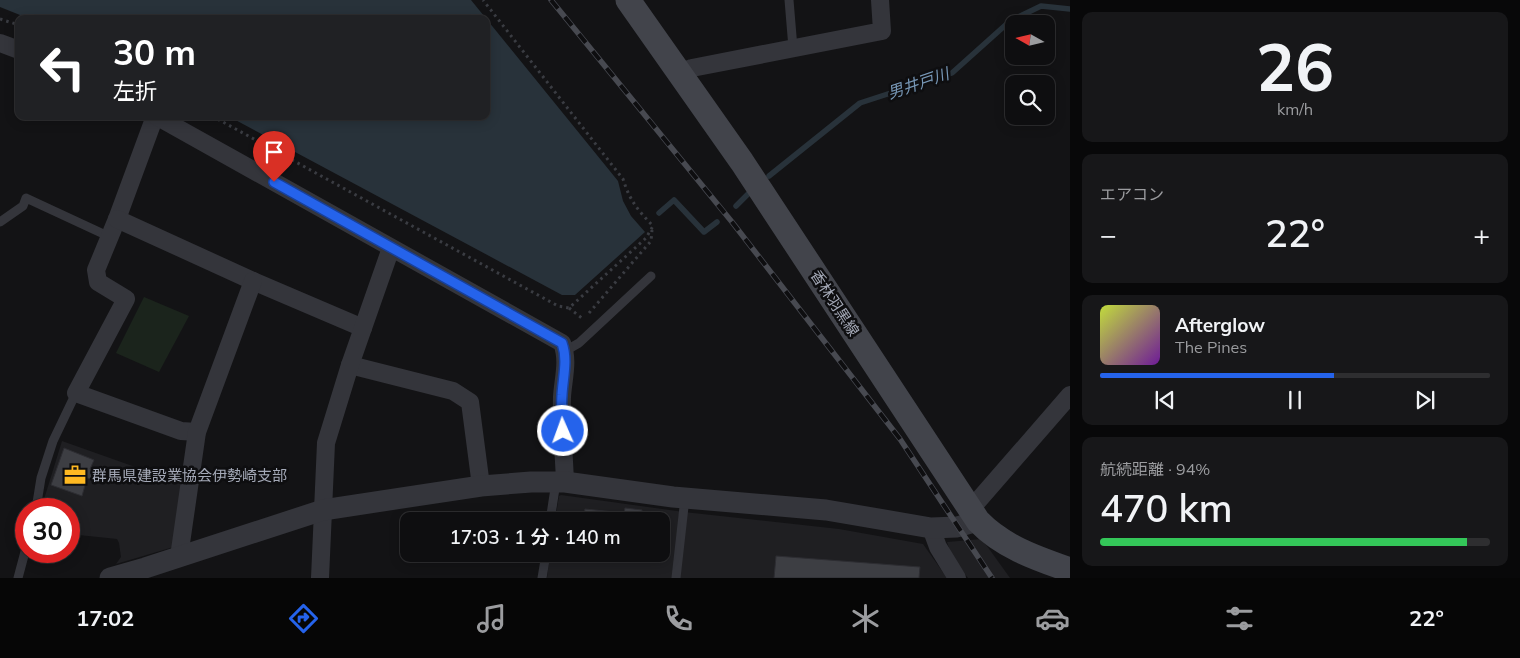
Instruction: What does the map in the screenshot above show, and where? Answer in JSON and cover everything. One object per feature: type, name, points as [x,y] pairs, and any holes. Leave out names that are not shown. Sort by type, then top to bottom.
[{"type":"main road","name":"香林羽黒線","points":[[628,0],[747,170],[974,516],[994,536],[1019,551],[1070,570]]},
{"type":"street","points":[[679,73],[692,68],[882,31],[880,0]]},
{"type":"street","points":[[0,43],[15,49]]},
{"type":"street","points":[[154,120],[96,270],[98,282],[126,299],[76,393],[181,431],[197,432]]},
{"type":"street","points":[[163,120],[563,347],[566,364],[562,395],[561,482]]},
{"type":"street","points":[[117,219],[362,328]]},
{"type":"street","points":[[320,578],[326,443],[362,328],[391,248]]},
{"type":"street","points":[[178,557],[197,432],[254,281]]},
{"type":"street","points":[[350,365],[453,391],[470,402],[481,486]]},
{"type":"street","points":[[110,578],[323,510],[481,486],[531,482],[561,482],[685,498],[826,510],[931,528],[957,527],[974,516],[1070,395]]},
{"type":"street","points":[[931,528],[938,547],[957,578]]},
{"type":"lane","points":[[789,0],[793,48]]},
{"type":"lane","points":[[0,222],[22,206],[26,198],[110,237]]},
{"type":"lane","points":[[563,347],[579,343],[652,276]]},
{"type":"lane","points":[[38,498],[42,478],[54,441],[76,393]]},
{"type":"lane","points":[[553,512],[561,482]]},
{"type":"lane","points":[[676,578],[685,498]]},
{"type":"lane","points":[[542,578],[545,562]]},
{"type":"lane","points":[[18,578],[22,563]]},
{"type":"path","points":[[482,0],[624,179],[628,194],[635,207],[653,226]]},
{"type":"path","points":[[0,19],[15,24]]},
{"type":"path","points":[[219,120],[558,306],[570,308],[583,319]]},
{"type":"path","points":[[570,308],[646,238],[653,226]]},
{"type":"path","points":[[563,347],[583,319],[650,241],[653,226]]},
{"type":"shaded area","points":[[0,0],[471,0],[483,15],[20,15],[0,7]]},
{"type":"shaded area","points":[[490,23],[618,181],[623,201],[631,216],[645,232],[575,295],[562,295],[235,120],[490,120]]},
{"type":"shaded area","points":[[144,297],[189,316],[159,372],[116,353]]},
{"type":"shaded area","points":[[62,441],[186,485],[177,546],[116,564],[121,557],[117,539],[80,535],[80,498],[44,498]]},
{"type":"shaded area","points":[[559,496],[839,529],[923,544],[947,578],[547,578],[549,562],[670,562],[670,512],[556,512]]},
{"type":"shaded area","points":[[982,539],[1010,578],[968,578],[951,554],[947,542]]},
{"type":"building","name":"群馬県建設業協会伊勢崎支部","points":[[64,448],[94,460],[90,469],[96,471],[94,480],[87,478],[82,496],[51,485]]},
{"type":"building","points":[[625,508],[642,510],[642,512],[624,512]]},
{"type":"building","points":[[585,509],[614,512],[584,512]]},
{"type":"building","points":[[776,556],[920,567],[919,578],[774,578]]},
{"type":"waterway","name":"男井戸川","points":[[769,176],[860,103],[952,73],[1010,21],[1041,6],[1070,9]]},
{"type":"waterway","name":"男井戸川","points":[[736,206],[749,193]]},
{"type":"waterway","name":"男井戸川","points":[[659,213],[674,200],[704,232],[717,222]]},
{"type":"railway","points":[[551,0],[732,222],[900,439],[992,578]]},
{"type":"place","name":"群馬県建設業協会伊勢崎支部","points":[[75,475]]},
{"type":"route","points":[[274,182],[562,343],[566,364],[562,395],[563,431]]}]
